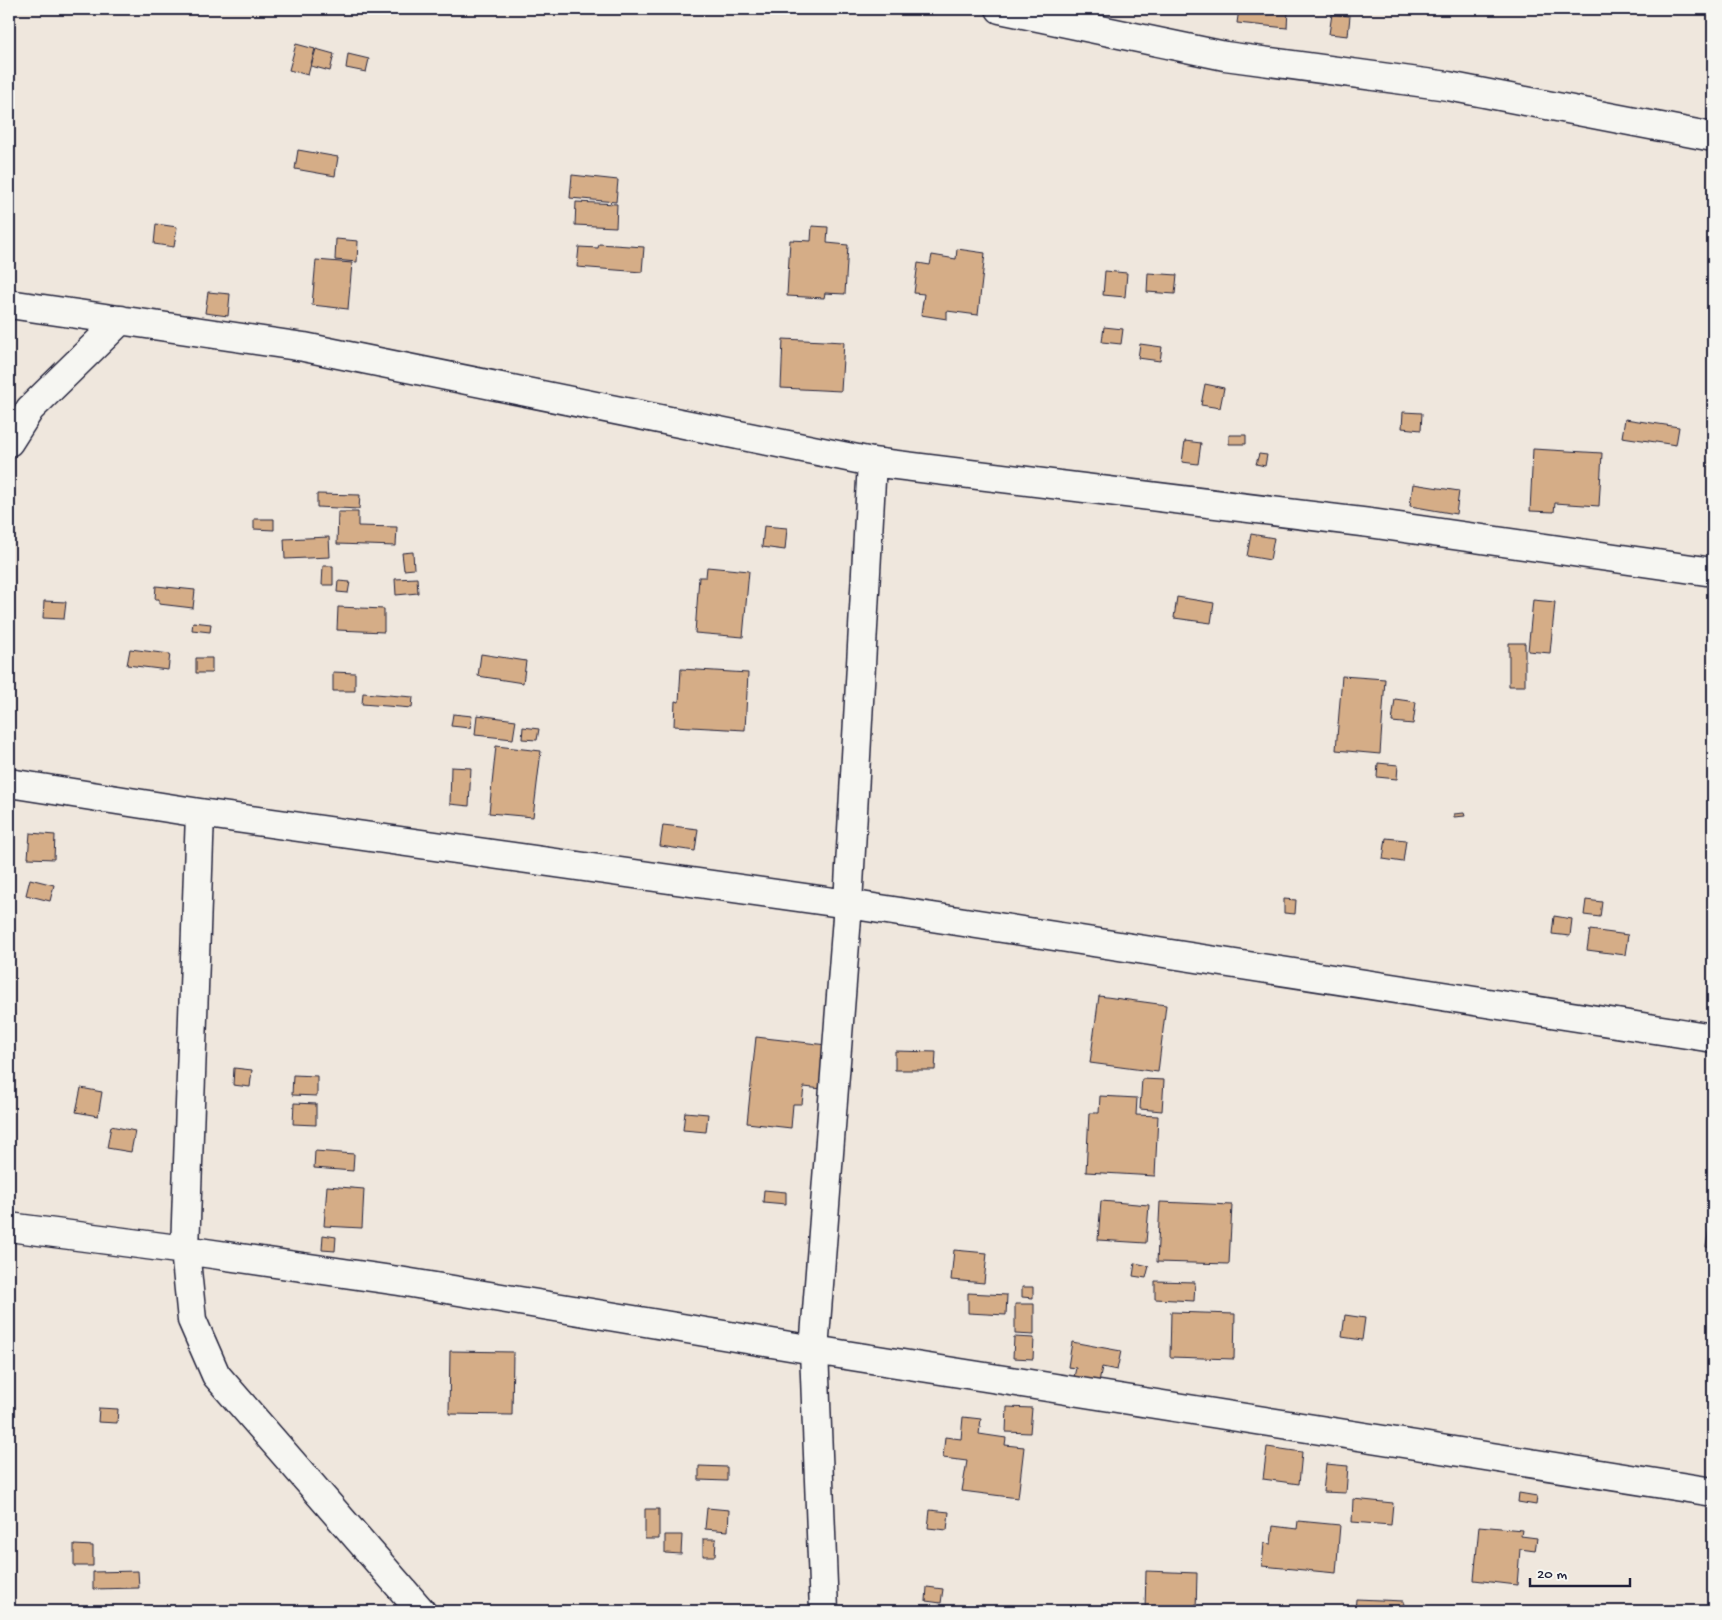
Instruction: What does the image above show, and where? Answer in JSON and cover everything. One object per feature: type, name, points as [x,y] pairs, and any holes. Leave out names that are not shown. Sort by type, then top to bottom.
[{"type":"street","points":[[1000,9],[1225,56],[1448,86],[1713,137]]},
{"type":"street","points":[[9,304],[304,347],[872,462],[1370,523],[1713,572]]},
{"type":"street","points":[[9,442],[30,409],[120,320]]},
{"type":"street","points":[[824,1611],[814,1350],[848,904],[872,462]]},
{"type":"street","points":[[9,783],[200,813],[848,904],[1713,1038]]},
{"type":"street","points":[[200,813],[185,1250],[192,1320],[216,1375],[421,1611]]},
{"type":"street","points":[[9,1227],[399,1281],[814,1350],[1713,1492]]},
{"type":"building","points":[[1239,9],[1288,10],[1287,28],[1237,23]]},
{"type":"building","points":[[1332,14],[1350,16],[1348,36],[1329,34]]},
{"type":"building","points":[[296,44],[315,49],[308,75],[289,70]]},
{"type":"building","points":[[316,49],[334,54],[330,71],[311,66]]},
{"type":"building","points":[[348,54],[369,59],[366,72],[346,68]]},
{"type":"building","points":[[9,98],[12,98],[9,135]]},
{"type":"building","points":[[298,150],[338,157],[335,176],[295,169]]},
{"type":"building","points":[[572,175],[618,180],[616,202],[570,198]]},
{"type":"building","points":[[576,202],[617,204],[616,227],[575,225]]},
{"type":"building","points":[[156,224],[177,227],[174,247],[154,244]]},
{"type":"building","points":[[812,226],[828,227],[827,243],[848,245],[845,294],[825,293],[824,298],[787,296],[790,240],[811,241]]},
{"type":"building","points":[[336,239],[358,241],[357,262],[335,260]]},
{"type":"building","points":[[599,244],[644,247],[642,272],[577,267],[579,247],[598,248]]},
{"type":"building","points":[[957,249],[985,253],[978,315],[947,311],[947,319],[921,315],[924,294],[914,293],[918,263],[930,265],[932,255],[956,259]]},
{"type":"building","points":[[316,260],[352,263],[348,309],[312,305]]},
{"type":"building","points":[[1105,271],[1127,273],[1125,297],[1103,295]]},
{"type":"building","points":[[1148,273],[1177,275],[1175,294],[1147,292]]},
{"type":"building","points":[[208,292],[230,294],[228,316],[205,313]]},
{"type":"building","points":[[1104,327],[1123,329],[1121,344],[1102,342]]},
{"type":"building","points":[[783,339],[844,342],[841,391],[781,388]]},
{"type":"building","points":[[1140,344],[1162,347],[1160,361],[1138,358]]},
{"type":"building","points":[[1205,384],[1224,388],[1220,408],[1201,405]]},
{"type":"building","points":[[1403,412],[1422,413],[1421,430],[1402,428]]},
{"type":"building","points":[[1625,419],[1679,427],[1676,445],[1622,437]]},
{"type":"building","points":[[1229,435],[1246,435],[1246,444],[1229,444]]},
{"type":"building","points":[[1185,441],[1201,443],[1198,464],[1182,462]]},
{"type":"building","points":[[1533,449],[1602,453],[1599,506],[1555,503],[1554,512],[1530,511]]},
{"type":"building","points":[[1259,454],[1267,455],[1265,466],[1256,464]]},
{"type":"building","points":[[1413,484],[1459,491],[1456,514],[1410,506]]},
{"type":"building","points":[[317,494],[360,495],[359,509],[317,507]]},
{"type":"building","points":[[338,512],[358,512],[358,526],[397,527],[396,546],[337,544]]},
{"type":"building","points":[[254,519],[274,519],[274,530],[254,529]]},
{"type":"building","points":[[764,526],[787,528],[785,550],[762,547]]},
{"type":"building","points":[[1251,534],[1274,538],[1270,560],[1247,556]]},
{"type":"building","points":[[329,537],[330,557],[285,559],[284,539]]},
{"type":"building","points":[[413,552],[414,569],[404,570],[402,553]]},
{"type":"building","points":[[323,566],[333,566],[333,585],[322,585]]},
{"type":"building","points":[[707,567],[749,571],[743,637],[695,633],[699,577],[706,577]]},
{"type":"building","points":[[417,578],[418,593],[396,595],[395,579]]},
{"type":"building","points":[[338,581],[350,582],[348,593],[337,592]]},
{"type":"building","points":[[156,586],[195,590],[193,608],[159,604],[159,599],[155,599]]},
{"type":"building","points":[[1177,597],[1214,603],[1211,623],[1174,618]]},
{"type":"building","points":[[1533,600],[1555,602],[1550,653],[1528,651]]},
{"type":"building","points":[[44,601],[66,602],[64,619],[43,618]]},
{"type":"building","points":[[338,607],[384,609],[384,632],[337,630]]},
{"type":"building","points":[[193,622],[211,624],[210,632],[192,630]]},
{"type":"building","points":[[1509,643],[1525,643],[1525,686],[1509,686]]},
{"type":"building","points":[[130,649],[170,654],[168,670],[127,665]]},
{"type":"building","points":[[481,654],[526,661],[523,683],[478,676]]},
{"type":"building","points":[[196,658],[212,658],[212,673],[196,673]]},
{"type":"building","points":[[681,669],[748,673],[745,730],[674,726],[675,701],[679,702]]},
{"type":"building","points":[[333,672],[355,673],[355,691],[333,691]]},
{"type":"building","points":[[1342,676],[1385,679],[1380,754],[1336,750]]},
{"type":"building","points":[[363,693],[413,697],[412,708],[362,704]]},
{"type":"building","points":[[1395,699],[1416,702],[1413,724],[1392,722]]},
{"type":"building","points":[[453,714],[472,716],[470,728],[451,726]]},
{"type":"building","points":[[477,715],[516,720],[513,739],[475,735]]},
{"type":"building","points":[[523,727],[539,729],[537,740],[522,739]]},
{"type":"building","points":[[496,746],[541,751],[533,817],[489,813]]},
{"type":"building","points":[[1378,763],[1398,765],[1397,779],[1377,777]]},
{"type":"building","points":[[451,767],[471,768],[469,806],[450,804]]},
{"type":"building","points":[[1464,813],[1465,816],[1454,817],[1454,814]]},
{"type":"building","points":[[663,825],[698,829],[695,851],[660,846]]},
{"type":"building","points":[[30,833],[55,835],[54,859],[28,858]]},
{"type":"building","points":[[1386,838],[1406,840],[1403,862],[1383,859]]},
{"type":"building","points":[[30,879],[54,885],[50,901],[26,895]]},
{"type":"building","points":[[1284,899],[1296,900],[1295,914],[1284,913]]},
{"type":"building","points":[[1586,900],[1602,902],[1600,917],[1584,915]]},
{"type":"building","points":[[1554,916],[1572,919],[1570,936],[1552,934]]},
{"type":"building","points":[[1590,930],[1628,935],[1625,955],[1587,950]]},
{"type":"building","points":[[1099,996],[1166,1005],[1158,1072],[1090,1063]]},
{"type":"building","points":[[756,1037],[827,1045],[822,1089],[804,1087],[802,1104],[793,1104],[791,1128],[747,1123]]},
{"type":"building","points":[[895,1051],[936,1052],[935,1070],[895,1070]]},
{"type":"building","points":[[234,1068],[252,1070],[250,1087],[233,1085]]},
{"type":"building","points":[[293,1075],[317,1076],[317,1096],[292,1095]]},
{"type":"building","points":[[1142,1079],[1164,1080],[1162,1111],[1140,1109]]},
{"type":"building","points":[[81,1088],[102,1092],[98,1116],[76,1112]]},
{"type":"building","points":[[1100,1096],[1137,1098],[1136,1115],[1158,1116],[1155,1176],[1086,1172],[1089,1113],[1099,1113]]},
{"type":"building","points":[[294,1103],[316,1104],[316,1125],[293,1124]]},
{"type":"building","points":[[685,1112],[708,1114],[706,1132],[683,1130]]},
{"type":"building","points":[[111,1126],[135,1131],[131,1152],[107,1148]]},
{"type":"building","points":[[315,1151],[354,1154],[353,1171],[314,1168]]},
{"type":"building","points":[[327,1186],[364,1189],[362,1228],[324,1226]]},
{"type":"building","points":[[764,1190],[786,1192],[786,1204],[763,1202]]},
{"type":"building","points":[[1101,1201],[1149,1205],[1146,1243],[1098,1240]]},
{"type":"building","points":[[1160,1202],[1232,1205],[1229,1264],[1157,1262]]},
{"type":"building","points":[[1713,1203],[1713,1248],[1706,1247]]},
{"type":"building","points":[[323,1235],[336,1237],[335,1251],[322,1250]]},
{"type":"building","points":[[954,1250],[987,1253],[984,1283],[951,1280]]},
{"type":"building","points":[[1135,1263],[1149,1266],[1146,1278],[1133,1276]]},
{"type":"building","points":[[1155,1281],[1195,1282],[1194,1301],[1155,1299]]},
{"type":"building","points":[[1022,1287],[1033,1287],[1033,1298],[1022,1297]]},
{"type":"building","points":[[968,1293],[1007,1295],[1006,1315],[968,1313]]},
{"type":"building","points":[[1015,1304],[1034,1304],[1034,1335],[1015,1334]]},
{"type":"building","points":[[1171,1312],[1235,1314],[1234,1359],[1170,1357]]},
{"type":"building","points":[[1345,1315],[1365,1318],[1362,1340],[1342,1337]]},
{"type":"building","points":[[1014,1337],[1034,1338],[1033,1359],[1013,1358]]},
{"type":"building","points":[[1072,1342],[1121,1351],[1117,1370],[1102,1367],[1099,1382],[1074,1377],[1076,1368],[1068,1367]]},
{"type":"building","points":[[450,1351],[513,1352],[512,1415],[449,1414]]},
{"type":"building","points":[[1007,1407],[1032,1408],[1030,1433],[1006,1432]]},
{"type":"building","points":[[99,1408],[118,1409],[117,1423],[98,1422]]},
{"type":"building","points":[[963,1417],[981,1419],[979,1434],[1006,1438],[1005,1445],[1024,1447],[1018,1498],[962,1491],[967,1461],[943,1458],[945,1437],[961,1439]]},
{"type":"building","points":[[1267,1447],[1302,1452],[1299,1484],[1263,1479]]},
{"type":"building","points":[[1326,1464],[1348,1466],[1346,1493],[1323,1492]]},
{"type":"building","points":[[699,1466],[727,1467],[727,1481],[699,1480]]},
{"type":"building","points":[[1519,1493],[1537,1496],[1536,1505],[1518,1502]]},
{"type":"building","points":[[1353,1499],[1393,1503],[1391,1525],[1352,1522]]},
{"type":"building","points":[[707,1508],[729,1510],[728,1531],[705,1529]]},
{"type":"building","points":[[645,1509],[659,1509],[659,1539],[645,1539]]},
{"type":"building","points":[[930,1510],[949,1512],[947,1530],[928,1528]]},
{"type":"building","points":[[1298,1521],[1340,1525],[1336,1573],[1262,1566],[1264,1543],[1271,1544],[1273,1526],[1297,1529]]},
{"type":"building","points":[[1479,1526],[1522,1530],[1521,1536],[1537,1538],[1535,1551],[1520,1549],[1517,1585],[1474,1580]]},
{"type":"building","points":[[665,1535],[682,1535],[681,1554],[665,1553]]},
{"type":"building","points":[[703,1539],[716,1539],[715,1556],[703,1556]]},
{"type":"building","points":[[74,1545],[93,1546],[93,1566],[74,1566]]},
{"type":"building","points":[[138,1571],[139,1588],[93,1589],[93,1572]]},
{"type":"building","points":[[1146,1571],[1197,1573],[1196,1611],[1145,1611]]},
{"type":"building","points":[[927,1587],[943,1589],[941,1603],[926,1601]]},
{"type":"building","points":[[1356,1599],[1404,1601],[1403,1611],[1355,1611]]}]
